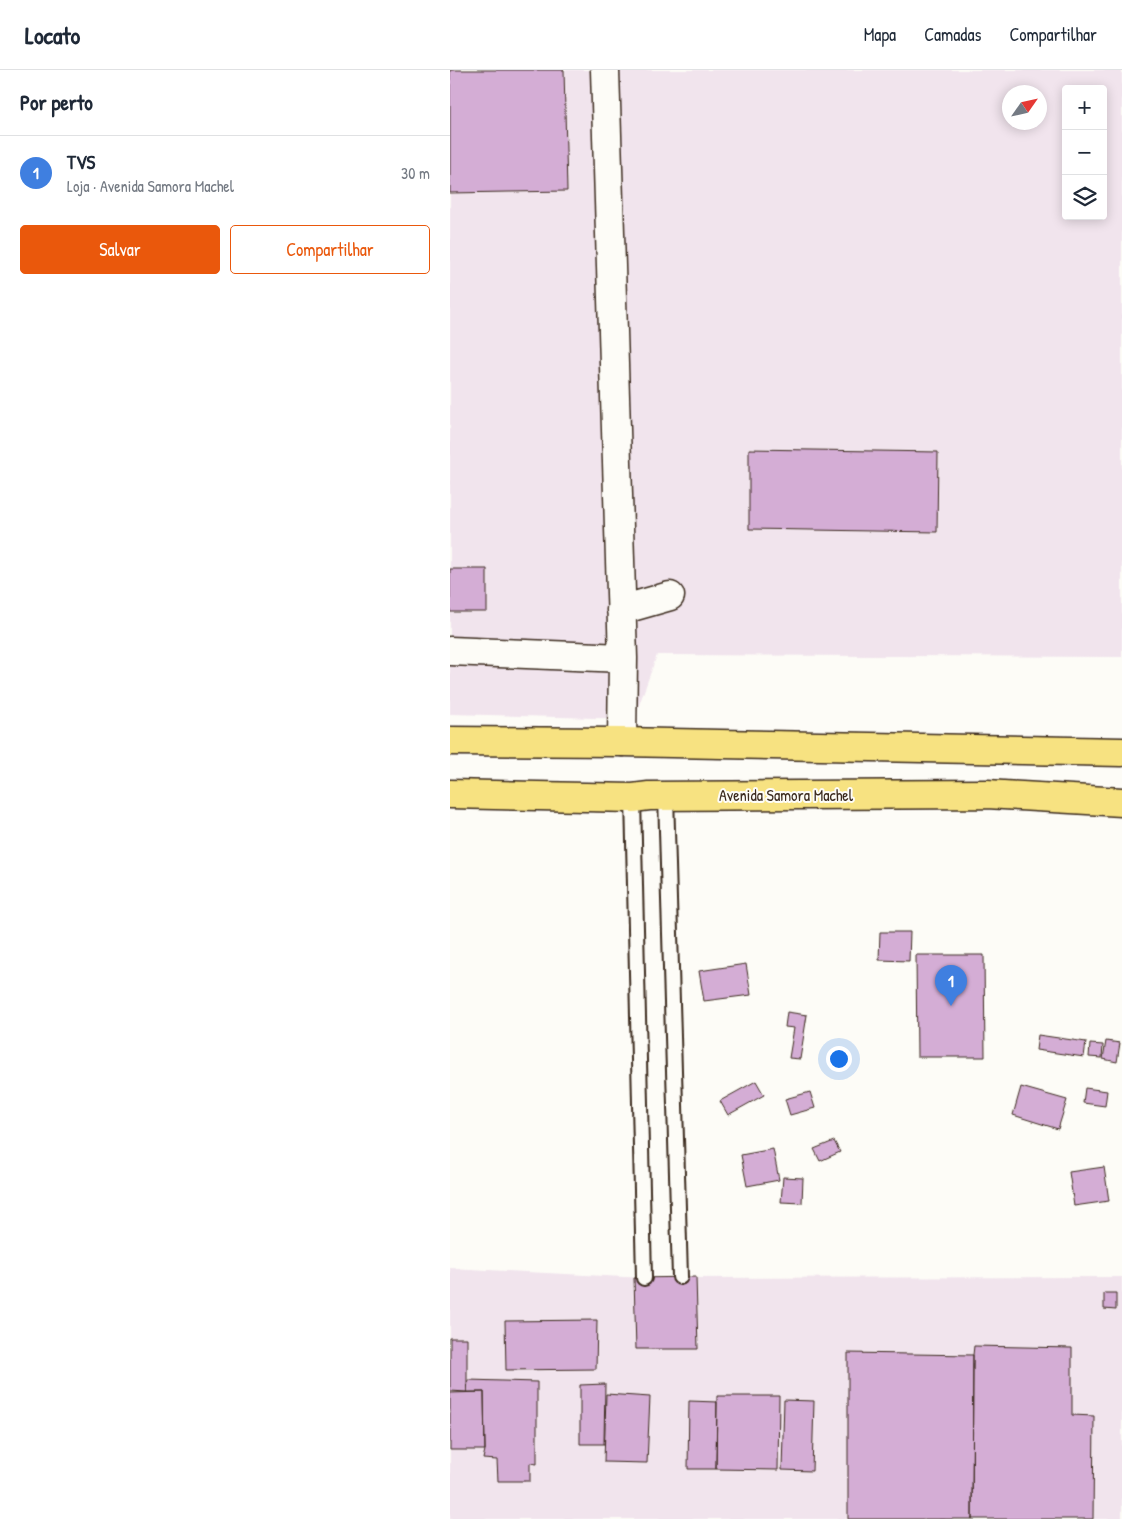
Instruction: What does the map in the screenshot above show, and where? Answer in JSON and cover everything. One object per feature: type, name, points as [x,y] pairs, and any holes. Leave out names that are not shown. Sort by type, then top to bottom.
[{"type":"highway","points":[[450,741],[622,742],[1122,752]]},
{"type":"highway","name":"Avenida Samora Machel","points":[[450,794],[634,798],[666,796],[986,794],[1122,802]]},
{"type":"street","points":[[605,70],[623,658],[622,742]]},
{"type":"street","points":[[621,610],[670,596]]},
{"type":"street","points":[[450,651],[623,658]]},
{"type":"lane","points":[[666,796],[680,1277]]},
{"type":"lane","points":[[634,798],[644,1278]]},
{"type":"shaded area","points":[[450,70],[1122,70],[1122,657],[657,655],[634,719],[450,714]]},
{"type":"shaded area","points":[[450,1268],[644,1278],[1122,1277],[1122,1519],[450,1519]]},
{"type":"building","points":[[450,70],[564,70],[567,191],[450,193]]},
{"type":"building","points":[[749,449],[938,452],[937,532],[749,529]]},
{"type":"building","points":[[450,569],[487,569],[487,612],[450,612]]},
{"type":"building","points":[[880,932],[910,932],[909,961],[879,960]]},
{"type":"building","points":[[916,955],[984,955],[985,1057],[917,1057]]},
{"type":"building","points":[[746,964],[751,995],[704,1001],[699,971]]},
{"type":"building","points":[[787,1012],[807,1015],[800,1059],[789,1058],[794,1028],[785,1027]]},
{"type":"building","points":[[1038,1035],[1086,1042],[1084,1057],[1036,1050]]},
{"type":"building","points":[[1106,1041],[1120,1043],[1117,1062],[1103,1059]]},
{"type":"building","points":[[1090,1044],[1103,1045],[1102,1058],[1089,1057]]},
{"type":"building","points":[[756,1081],[764,1095],[728,1115],[720,1101]]},
{"type":"building","points":[[1021,1087],[1067,1100],[1058,1129],[1013,1115]]},
{"type":"building","points":[[1085,1088],[1107,1091],[1105,1106],[1083,1103]]},
{"type":"building","points":[[810,1092],[815,1108],[790,1115],[785,1099]]},
{"type":"building","points":[[834,1141],[840,1152],[820,1161],[814,1149]]},
{"type":"building","points":[[773,1149],[779,1180],[747,1186],[741,1155]]},
{"type":"building","points":[[1104,1167],[1109,1201],[1074,1206],[1069,1172]]},
{"type":"building","points":[[783,1177],[803,1178],[802,1203],[781,1202]]},
{"type":"building","points":[[696,1277],[698,1349],[636,1349],[634,1278]]},
{"type":"building","points":[[1104,1293],[1116,1293],[1116,1310],[1104,1309]]},
{"type":"building","points":[[597,1320],[596,1369],[506,1370],[505,1321]]},
{"type":"building","points":[[450,1338],[467,1338],[467,1392],[450,1391]]},
{"type":"building","points":[[974,1346],[1072,1348],[1072,1415],[1094,1416],[1093,1519],[972,1519]]},
{"type":"building","points":[[848,1353],[973,1355],[972,1519],[848,1519]]},
{"type":"building","points":[[468,1380],[537,1382],[537,1464],[530,1463],[530,1481],[498,1481],[497,1460],[483,1459],[485,1450],[484,1392],[467,1392]]},
{"type":"building","points":[[605,1384],[604,1444],[580,1444],[580,1385]]},
{"type":"building","points":[[484,1392],[485,1450],[450,1450],[450,1393]]},
{"type":"building","points":[[606,1394],[650,1397],[647,1463],[604,1462]]},
{"type":"building","points":[[717,1396],[779,1396],[778,1470],[716,1469]]},
{"type":"building","points":[[784,1400],[814,1401],[812,1471],[782,1470]]},
{"type":"building","points":[[689,1401],[717,1402],[716,1469],[688,1469]]},
{"type":"place","name":"TVS","points":[[951,1006]]}]
